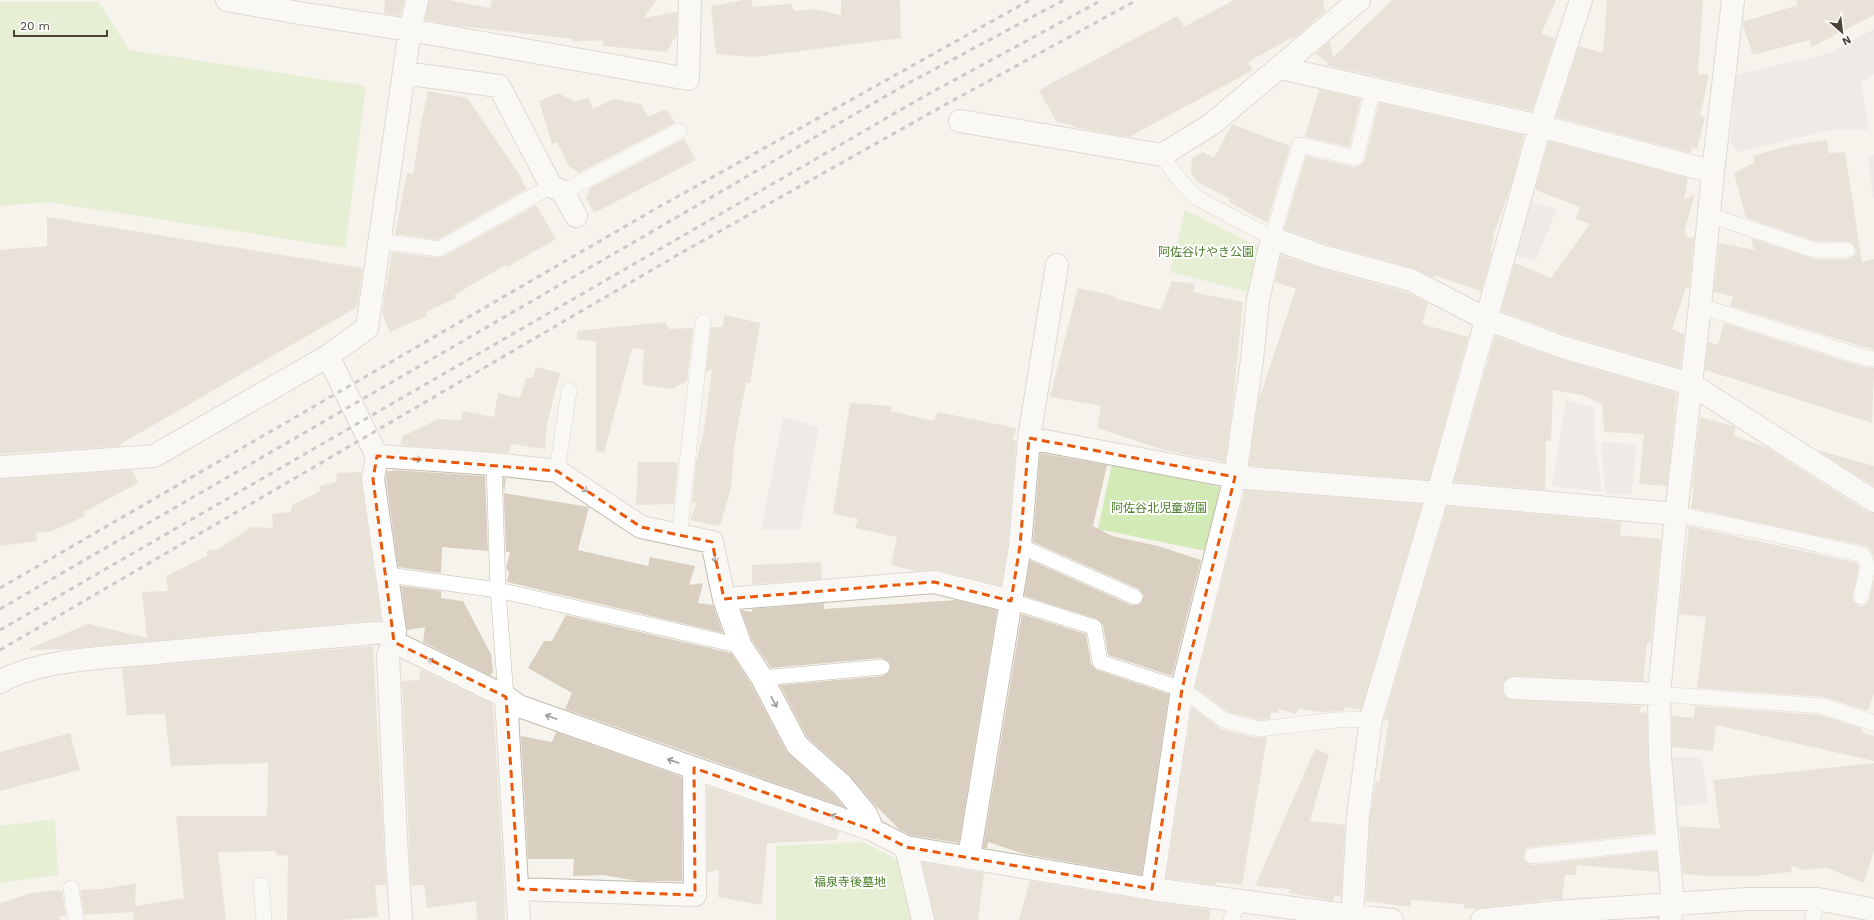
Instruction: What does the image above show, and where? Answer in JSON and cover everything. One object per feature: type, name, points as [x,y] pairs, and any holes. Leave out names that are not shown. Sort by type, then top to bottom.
[{"type":"street","points":[[228,0],[299,13],[410,30],[688,79],[690,0]]},
{"type":"street","points":[[0,467],[154,456],[328,356],[367,328],[410,30],[417,0]]},
{"type":"street","points":[[960,121],[1162,155],[1212,124],[1360,0]]},
{"type":"street","points":[[1352,918],[1358,816],[1372,719],[1438,493],[1540,126],[1581,0]]},
{"type":"street","points":[[1672,912],[1660,757],[1659,694],[1676,514],[1733,0]]},
{"type":"street","points":[[1280,68],[1540,126],[1713,172]]},
{"type":"street","points":[[404,73],[499,86],[557,189],[576,216]]},
{"type":"street","points":[[1152,889],[1182,689],[1235,478],[1252,360],[1258,300],[1272,238],[1322,256],[1411,280],[1486,319],[1562,347],[1691,384],[1874,500]]},
{"type":"street","points":[[969,857],[1020,546],[1028,438],[1057,265]]},
{"type":"street","points":[[328,356],[378,456],[373,479],[388,575],[394,637],[388,655],[401,920]]},
{"type":"street","points":[[1028,438],[1235,478],[1438,493],[1676,514]]},
{"type":"street","points":[[378,456],[494,464],[557,471],[641,527],[712,542],[724,599],[741,646],[762,678],[797,745],[842,785],[866,814],[873,830]]},
{"type":"street","points":[[724,599],[934,582],[1011,601]]},
{"type":"street","points":[[0,682],[8,677],[42,666],[107,658],[394,637],[519,706],[873,830],[906,847],[1152,889],[1235,910],[1392,920]]},
{"type":"street","points":[[1514,688],[1659,694]]},
{"type":"street","points":[[506,698],[519,889],[519,920]]},
{"type":"street","points":[[519,889],[694,895],[694,768]]},
{"type":"street","points":[[906,847],[923,920]]},
{"type":"street","points":[[1482,920],[1556,912],[1672,912],[1747,899],[1818,899],[1874,910]]},
{"type":"lane","points":[[1162,155],[1177,177],[1197,198],[1272,238],[1300,145],[1356,158],[1373,89]]},
{"type":"lane","points":[[379,241],[439,249],[557,189],[679,131]]},
{"type":"lane","points":[[1709,216],[1814,250],[1847,250]]},
{"type":"lane","points":[[1700,306],[1866,358],[1874,359]]},
{"type":"lane","points":[[679,536],[703,322]]},
{"type":"lane","points":[[557,471],[569,391]]},
{"type":"lane","points":[[494,464],[498,590],[506,698]]},
{"type":"lane","points":[[1676,514],[1773,534],[1863,555],[1868,566],[1861,597]]},
{"type":"lane","points":[[1020,546],[1135,597]]},
{"type":"lane","points":[[388,575],[498,590],[741,646]]},
{"type":"lane","points":[[1011,601],[1094,627],[1100,662],[1182,689],[1224,720],[1259,729],[1336,720],[1372,719]]},
{"type":"lane","points":[[762,678],[882,667]]},
{"type":"lane","points":[[1659,694],[1822,706],[1874,724]]},
{"type":"lane","points":[[1532,856],[1667,841]]},
{"type":"lane","points":[[261,885],[264,920]]},
{"type":"lane","points":[[71,888],[76,920]]},
{"type":"lane","points":[[1812,920],[1818,899]]},
{"type":"highlighted area","points":[[1029,438],[1235,477],[1182,689],[1152,889],[906,847],[873,830],[694,768],[695,895],[519,889],[506,697],[394,642],[373,479],[377,456],[557,471],[641,527],[712,542],[724,599],[934,582],[1011,601],[1020,546]]},
{"type":"green space","points":[[0,2],[99,2],[129,50],[366,86],[345,248],[48,202],[0,206]]},
{"type":"green space","name":"阿佐谷けやき公園","points":[[1185,210],[1263,249],[1251,275],[1248,292],[1170,272]]},
{"type":"green space","name":"阿佐谷北児童遊園","points":[[1112,464],[1220,487],[1206,551],[1098,529]]},
{"type":"green space","points":[[55,819],[58,875],[0,883],[0,826]]},
{"type":"green space","name":"福泉寺後墓地","points":[[863,842],[904,863],[916,920],[776,920],[776,846]]},
{"type":"shaded area","points":[[1874,29],[1874,74],[1861,83],[1869,130],[1832,130],[1737,152],[1731,144],[1735,75],[1830,53]]},
{"type":"shaded area","points":[[1874,155],[1874,198],[1873,199],[1868,156]]},
{"type":"shaded area","points":[[1529,201],[1557,209],[1535,262],[1513,254]]},
{"type":"shaded area","points":[[1566,400],[1594,407],[1594,433],[1602,492],[1552,486]]},
{"type":"shaded area","points":[[783,417],[819,427],[800,530],[761,529]]},
{"type":"shaded area","points":[[1601,442],[1637,444],[1631,495],[1605,494]]},
{"type":"shaded area","points":[[1672,757],[1702,757],[1708,804],[1675,806]]},
{"type":"building","points":[[385,0],[404,0],[400,16],[384,13]]},
{"type":"building","points":[[429,0],[448,0],[490,8],[492,0],[657,0],[643,18],[677,12],[677,34],[667,52],[603,46],[603,40],[573,42],[574,39],[452,25],[425,20]]},
{"type":"building","points":[[751,0],[753,7],[791,4],[794,11],[813,9],[841,15],[841,0],[900,0],[901,38],[754,57],[716,54],[711,6]]},
{"type":"building","points":[[1234,0],[1323,0],[1325,12],[1293,39],[1291,38],[1248,62],[1253,70],[1129,137],[1078,128],[1056,121],[1039,90],[1177,16],[1184,27]]},
{"type":"building","points":[[1392,0],[1556,0],[1541,34],[1555,39],[1532,111],[1326,65],[1328,62],[1315,54],[1330,41],[1333,57]]},
{"type":"building","points":[[1607,0],[1703,0],[1698,74],[1709,75],[1700,116],[1705,117],[1697,149],[1692,147],[1691,153],[1556,117],[1579,46],[1603,53]]},
{"type":"building","points":[[1796,0],[1874,0],[1874,15],[1812,47],[1809,40],[1753,55],[1743,22],[1798,5]]},
{"type":"building","points":[[1319,89],[1361,99],[1349,147],[1305,137]]},
{"type":"building","points":[[428,91],[467,98],[524,181],[522,182],[527,189],[437,240],[395,234],[407,173],[413,174]]},
{"type":"building","points":[[558,93],[575,102],[588,98],[593,109],[613,99],[641,104],[648,117],[666,109],[675,123],[579,173],[569,166],[557,142],[552,144],[539,101]]},
{"type":"building","points":[[1379,103],[1524,135],[1512,182],[1492,239],[1494,239],[1490,252],[1492,252],[1481,291],[1436,276],[1435,278],[1414,268],[1326,244],[1284,229],[1306,156],[1354,167],[1362,164],[1365,160]]},
{"type":"building","points":[[1232,124],[1290,146],[1267,223],[1229,202],[1230,199],[1199,183],[1191,173],[1192,158],[1203,152],[1214,158]]},
{"type":"building","points":[[684,139],[696,160],[594,213],[586,198],[590,188]]},
{"type":"building","points":[[1827,140],[1829,153],[1845,152],[1862,262],[1874,259],[1874,350],[1730,306],[1733,296],[1714,292],[1719,243],[1754,250],[1751,238],[1814,259],[1847,259],[1855,255],[1856,250],[1851,242],[1815,241],[1746,218],[1734,173],[1755,162],[1753,156],[1792,145]]},
{"type":"building","points":[[1549,141],[1688,178],[1684,200],[1695,194],[1684,232],[1687,233],[1686,237],[1694,238],[1689,288],[1686,287],[1672,329],[1684,334],[1680,368],[1566,335],[1501,311],[1515,263],[1551,278],[1590,224],[1576,219],[1580,207],[1535,190]]},
{"type":"building","points":[[536,205],[556,239],[507,267],[506,265],[454,295],[456,298],[426,312],[427,316],[390,332],[382,313],[392,252],[438,258],[443,257]]},
{"type":"building","points":[[47,217],[363,268],[357,307],[119,445],[120,446],[0,454],[0,250],[47,246]]},
{"type":"building","points":[[1281,255],[1319,268],[1406,292],[1428,303],[1422,324],[1468,337],[1429,480],[1249,466],[1258,402],[1296,289],[1275,282]]},
{"type":"building","points":[[1172,281],[1195,284],[1193,292],[1243,302],[1232,411],[1225,462],[1164,450],[1097,428],[1101,406],[1050,397],[1078,288],[1115,296],[1114,298],[1161,310]]},
{"type":"building","points":[[724,315],[760,323],[750,383],[746,383],[733,452],[731,488],[720,526],[690,520],[696,503],[692,503],[696,462],[704,430],[712,369],[706,372],[711,327],[723,327]]},
{"type":"building","points":[[665,322],[669,329],[693,328],[687,381],[672,389],[642,385],[644,350],[632,348],[604,453],[596,452],[596,342],[577,339],[577,331]]},
{"type":"building","points":[[1724,323],[1863,367],[1874,368],[1872,423],[1705,370],[1708,342],[1718,345]]},
{"type":"building","points":[[1495,336],[1559,359],[1677,393],[1667,486],[1639,484],[1644,434],[1604,432],[1602,404],[1582,395],[1553,390],[1551,441],[1546,441],[1545,490],[1454,482]]},
{"type":"building","points":[[536,367],[560,373],[547,424],[545,449],[511,444],[509,453],[400,445],[403,436],[439,419],[461,420],[463,411],[494,417],[498,393],[520,398],[526,378],[533,378]]},
{"type":"building","points":[[850,403],[891,406],[891,411],[933,421],[938,412],[1016,428],[1013,440],[1016,440],[1008,544],[1001,586],[937,570],[916,571],[891,565],[897,537],[855,528],[858,519],[833,514]]},
{"type":"building","points":[[1700,417],[1736,427],[1734,436],[1766,447],[1867,512],[1874,513],[1874,557],[1869,548],[1865,546],[1691,508]]},
{"type":"building","points":[[1817,450],[1874,466],[1874,486]]},
{"type":"building","points":[[1040,453],[1107,465],[1093,526],[1112,536],[1158,546],[1201,560],[1172,676],[1108,655],[1103,625],[1097,619],[1024,596],[1030,560],[1131,605],[1140,604],[1144,596],[1139,589],[1033,542]]},
{"type":"building","points":[[638,462],[678,462],[674,504],[636,505]]},
{"type":"building","points":[[132,470],[138,483],[84,512],[85,516],[52,531],[36,533],[37,541],[0,546],[0,479]]},
{"type":"building","points":[[393,470],[485,476],[488,551],[442,547],[441,573],[398,567],[386,479],[387,471]]},
{"type":"building","points":[[361,472],[361,481],[381,620],[67,649],[30,650],[30,648],[88,624],[147,638],[142,592],[168,591],[166,576],[207,556],[207,550],[219,549],[251,527],[273,528],[272,514],[291,512],[292,505],[321,491],[319,486],[336,482],[337,473]]},
{"type":"building","points":[[503,478],[506,478],[504,493],[589,507],[578,550],[648,566],[650,557],[695,566],[689,585],[703,583],[698,603],[713,605],[723,633],[507,582],[509,572],[506,568],[510,552],[506,552]]},
{"type":"building","points":[[1245,490],[1422,504],[1361,710],[1345,707],[1343,711],[1323,712],[1299,709],[1296,714],[1279,709],[1278,713],[1271,712],[1270,719],[1260,720],[1228,712],[1195,688]]},
{"type":"building","points":[[1447,506],[1621,522],[1620,535],[1661,539],[1651,643],[1647,643],[1643,681],[1515,676],[1509,677],[1504,681],[1502,688],[1503,694],[1507,698],[1513,700],[1641,706],[1640,712],[1647,713],[1648,758],[1654,833],[1531,847],[1526,849],[1523,857],[1525,862],[1533,865],[1656,851],[1658,872],[1577,865],[1575,875],[1565,875],[1562,899],[1540,900],[1479,908],[1464,909],[1464,904],[1411,900],[1411,907],[1366,901],[1370,817],[1376,781],[1379,782],[1389,720],[1384,719]]},
{"type":"building","points":[[1689,526],[1857,563],[1859,567],[1852,599],[1859,606],[1863,606],[1868,603],[1874,580],[1874,693],[1868,711],[1823,697],[1697,688],[1706,617],[1679,614]]},
{"type":"building","points":[[821,562],[822,579],[752,584],[752,565]]},
{"type":"building","points":[[401,586],[441,591],[441,598],[463,601],[491,654],[493,673],[491,676],[423,642],[425,627],[407,630]]},
{"type":"building","points":[[956,600],[997,610],[959,843],[910,835],[899,829],[875,805],[850,776],[807,737],[780,685],[883,676],[890,670],[889,662],[881,658],[771,668],[752,640],[741,610],[752,612],[752,609],[824,603],[824,609]]},
{"type":"building","points":[[1022,614],[1086,634],[1091,664],[1097,670],[1169,694],[1142,875],[1024,854],[988,842],[987,848],[983,848]]},
{"type":"building","points":[[566,615],[731,653],[751,684],[786,751],[833,794],[844,807],[565,709],[572,693],[528,668],[544,641],[552,641]]},
{"type":"building","points":[[373,646],[386,885],[375,885],[378,917],[340,920],[287,920],[288,855],[277,856],[276,851],[218,852],[226,920],[134,920],[133,912],[84,915],[80,890],[103,889],[136,883],[135,906],[184,898],[176,816],[267,816],[268,763],[171,766],[165,714],[127,715],[122,668]]},
{"type":"building","points":[[420,669],[493,704],[505,920],[477,920],[476,901],[427,908],[424,885],[411,885],[402,681],[419,680]]},
{"type":"building","points":[[1695,706],[1820,715],[1862,728],[1861,732],[1874,736],[1874,761],[1716,725],[1713,751],[1672,747],[1672,716],[1694,718]]},
{"type":"building","points":[[1192,707],[1221,729],[1257,738],[1267,737],[1242,885],[1216,882],[1216,885],[1166,878]]},
{"type":"building","points":[[556,732],[682,777],[682,881],[638,881],[603,875],[573,876],[574,859],[528,859],[521,736],[552,742]]},
{"type":"building","points":[[70,733],[80,770],[0,791],[0,752]]},
{"type":"building","points":[[1315,749],[1329,754],[1310,821],[1345,825],[1341,897],[1334,896],[1334,901],[1289,893],[1290,889],[1255,886]]},
{"type":"building","points":[[1874,763],[1874,850],[1864,883],[1827,868],[1804,870],[1792,866],[1791,872],[1755,876],[1709,876],[1683,874],[1679,826],[1720,829],[1713,780]]},
{"type":"building","points":[[707,786],[839,831],[837,840],[767,843],[762,905],[718,897],[719,869],[707,873]]},
{"type":"building","points":[[922,862],[984,873],[978,920],[935,920]]},
{"type":"building","points":[[1030,881],[1211,910],[1209,920],[1019,920]]},
{"type":"building","points":[[56,890],[62,891],[66,916],[60,916],[60,920],[0,920],[0,903],[26,895],[25,894]]},
{"type":"railway","points":[[0,588],[657,208],[1030,0]]},
{"type":"railway","points":[[0,609],[905,85],[1064,0]]},
{"type":"railway","points":[[0,630],[923,97],[1102,0]]},
{"type":"railway","points":[[0,650],[681,253],[941,107],[1137,0]]}]
